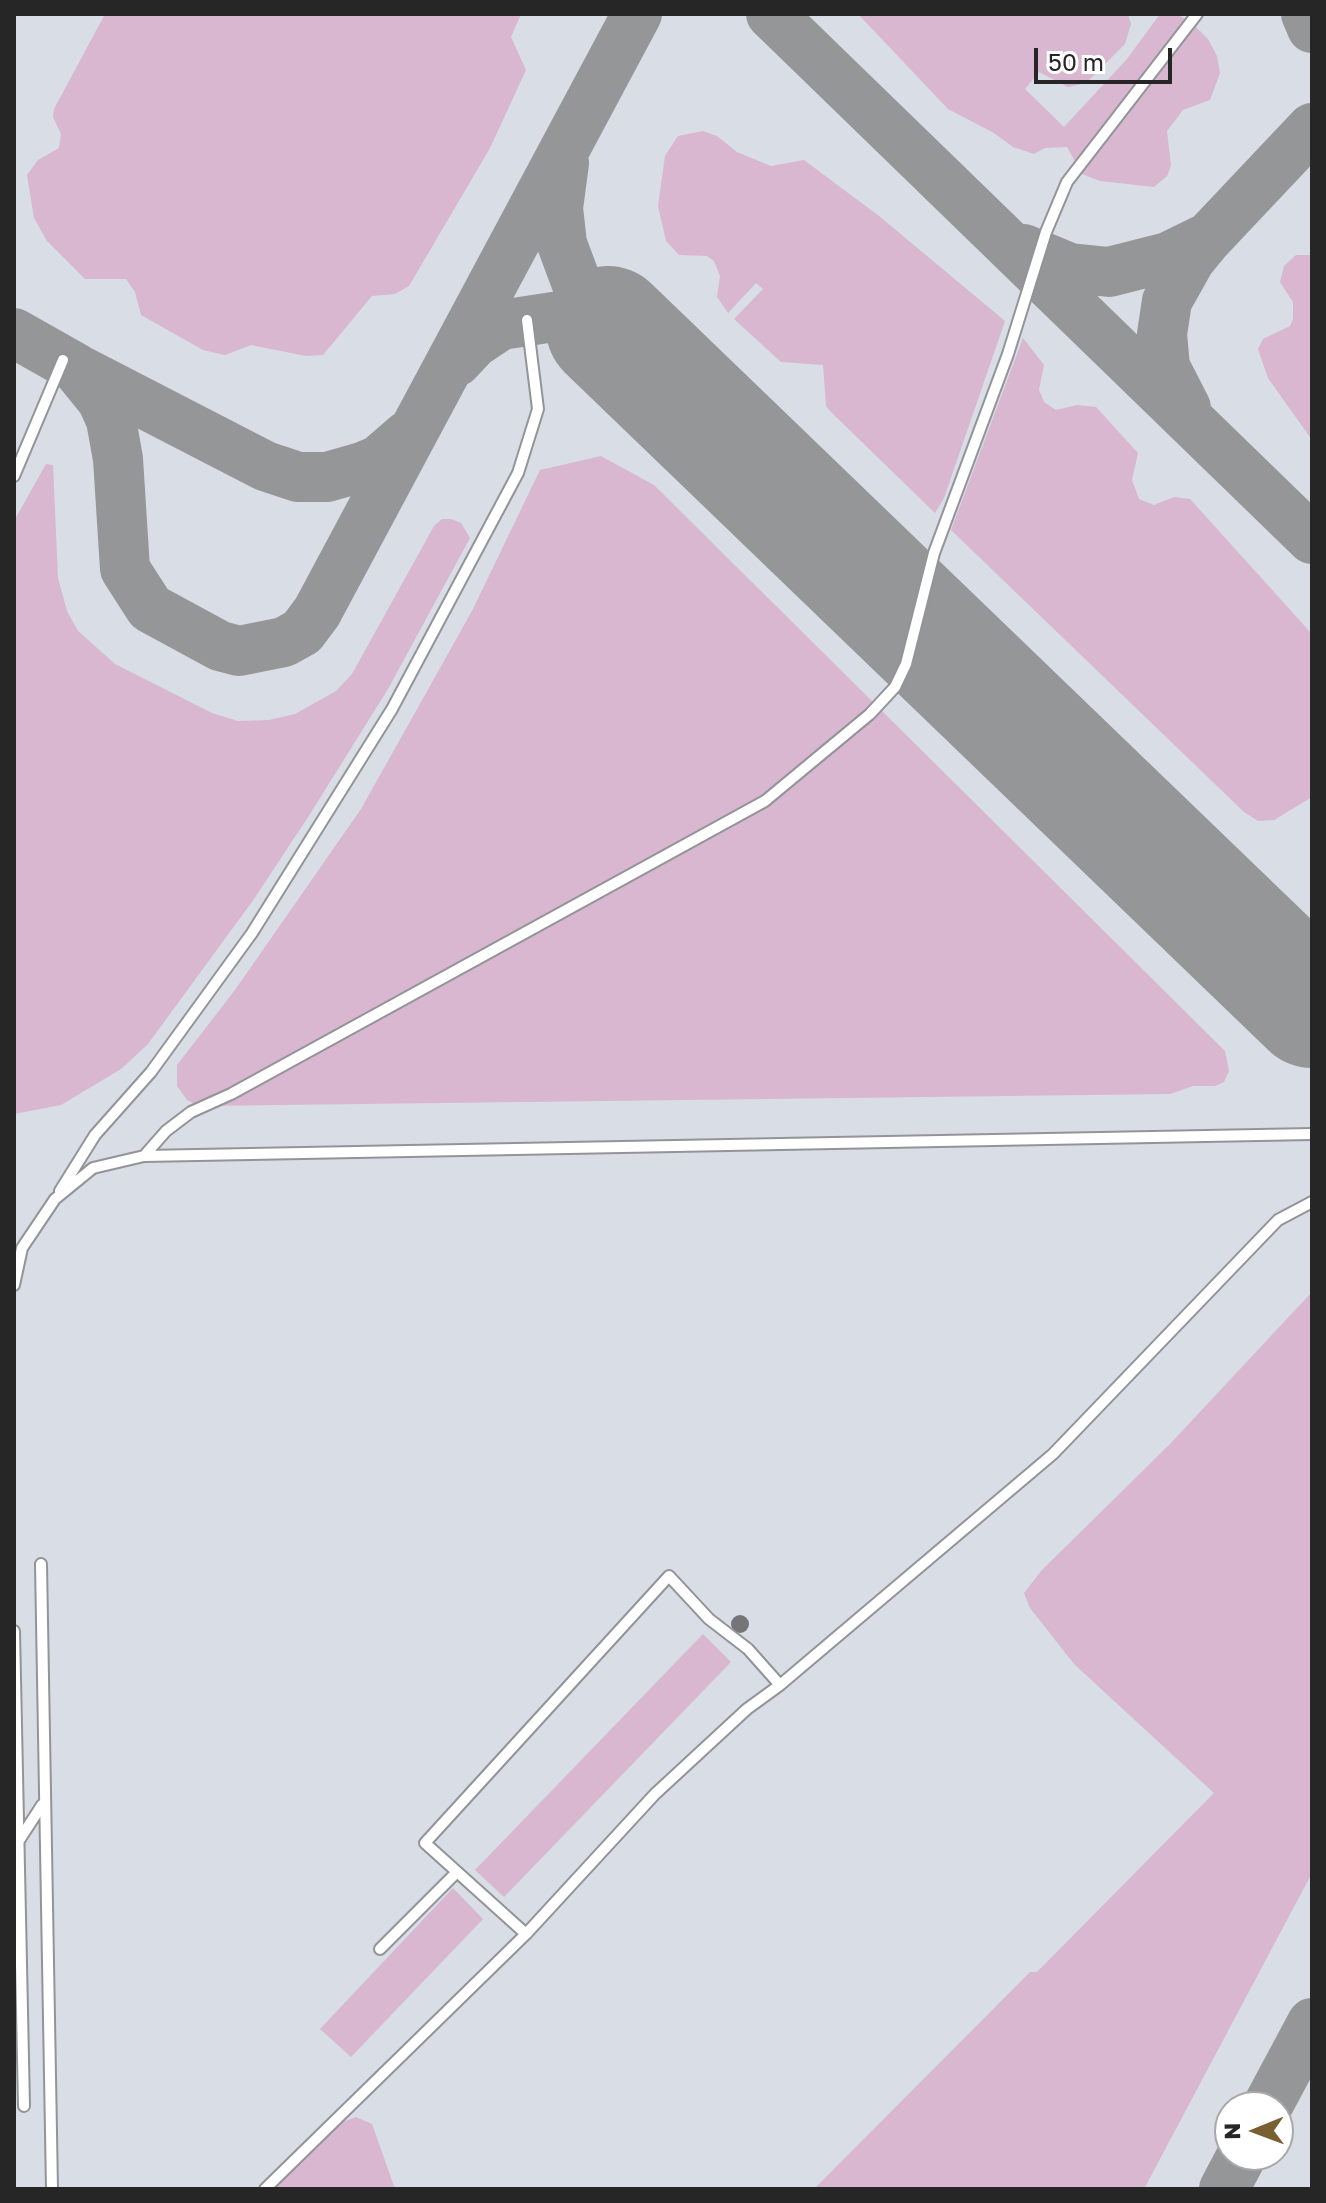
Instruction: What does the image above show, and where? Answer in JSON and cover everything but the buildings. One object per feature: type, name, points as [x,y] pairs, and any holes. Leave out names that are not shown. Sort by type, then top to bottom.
[{"type":"lane","points":[[144,1156],[166,1131],[191,1112],[245,1087],[765,801],[870,714],[895,687],[906,664],[934,553],[1008,354],[1046,232],[1067,182],[1197,14]]},
{"type":"lane","points":[[14,1285],[18,1244],[55,1199],[95,1135],[151,1072],[252,933],[392,709],[518,473],[538,409],[527,320]]},
{"type":"lane","points":[[14,476],[63,360]]},
{"type":"lane","points":[[55,1199],[93,1168],[144,1156],[1312,1134]]},
{"type":"lane","points":[[265,2189],[526,1934],[655,1794],[747,1709],[780,1685],[1053,1454],[1278,1220],[1312,1202]]},
{"type":"lane","points":[[41,1564],[52,2189]]},
{"type":"lane","points":[[526,1934],[425,1843],[669,1576],[709,1619],[748,1649],[780,1685]]},
{"type":"lane","points":[[14,1631],[16,1845],[24,2106]]},
{"type":"lane","points":[[16,1845],[39,1813],[44,1797]]},
{"type":"lane","points":[[380,1949],[457,1872]]},
{"type":"shaded area","points":[[14,14],[1312,14],[1312,2189],[14,2189]]},
{"type":"shaded area","points":[[105,14],[521,14],[511,37],[526,70],[490,148],[409,286],[395,294],[372,296],[323,355],[306,356],[251,345],[225,355],[203,350],[141,315],[135,292],[126,279],[85,279],[47,241],[34,218],[27,175],[38,160],[59,148],[61,134],[53,117],[54,109]]},
{"type":"shaded area","points":[[858,14],[1128,14],[1131,24],[1125,44],[1086,83],[1068,87],[1039,72],[1025,89],[1064,127],[1127,59],[1160,14],[1177,14],[1194,25],[1208,39],[1217,56],[1220,73],[1210,100],[1183,110],[1167,131],[1171,166],[1167,176],[1154,187],[1100,181],[1082,174],[1067,147],[1045,148],[1034,154],[1013,147],[994,133],[948,109]]},
{"type":"shaded area","points":[[703,131],[717,136],[737,152],[771,166],[804,160],[879,216],[1005,321],[944,498],[935,513],[826,406],[823,365],[781,362],[734,319],[763,289],[756,283],[728,313],[717,297],[720,276],[714,261],[707,256],[679,255],[666,241],[658,206],[665,156],[678,136]]},
{"type":"shaded area","points":[[1296,255],[1312,255],[1312,440],[1268,378],[1258,349],[1263,339],[1290,326],[1293,319],[1293,302],[1280,282],[1284,266]]},
{"type":"shaded area","points":[[1023,338],[1044,365],[1039,390],[1044,402],[1056,410],[1077,405],[1096,407],[1138,453],[1132,480],[1139,499],[1154,505],[1174,497],[1190,499],[1312,634],[1312,797],[1274,820],[1258,821],[1244,812],[951,530]]},
{"type":"shaded area","points":[[601,456],[654,485],[1225,1051],[1229,1071],[1224,1082],[1215,1086],[1193,1086],[1170,1094],[199,1106],[187,1100],[177,1086],[177,1065],[235,990],[361,809],[472,611],[540,470]]},
{"type":"shaded area","points":[[46,464],[53,465],[58,578],[67,611],[78,631],[115,664],[212,713],[238,721],[269,720],[295,714],[336,691],[352,674],[434,526],[442,519],[451,519],[461,523],[470,538],[388,689],[310,814],[254,899],[148,1044],[121,1069],[61,1105],[14,1114],[14,521]]},
{"type":"shaded area","points":[[1312,1292],[1312,1873],[1144,2189],[814,2189],[1030,1972],[1037,1972],[1214,1793],[1074,1664],[1030,1608],[1024,1593],[1042,1570],[1170,1444]]},
{"type":"shaded area","points":[[703,1634],[731,1662],[504,1897],[475,1870]]},
{"type":"shaded area","points":[[453,1888],[483,1919],[351,2057],[320,2029]]},
{"type":"shaded area","points":[[356,2117],[372,2124],[395,2189],[275,2189],[337,2124]]},
{"type":"taxiway","points":[[14,333],[76,368],[102,400],[111,420],[118,459],[125,569],[150,608],[220,646],[239,651],[284,642],[302,632],[317,612],[637,14]]},
{"type":"taxiway","points":[[771,14],[1312,539]]},
{"type":"taxiway","points":[[1306,14],[1312,28]]},
{"type":"taxiway","points":[[1024,249],[1070,268],[1109,272],[1168,257],[1209,237],[1312,128]]},
{"type":"taxiway","points":[[564,163],[558,208],[562,244],[578,287],[608,328]]},
{"type":"taxiway","points":[[1186,408],[1165,367],[1162,334],[1167,301],[1190,260],[1208,238]]},
{"type":"taxiway","points":[[456,362],[474,343],[501,325],[560,316],[584,318],[608,328]]},
{"type":"taxiway","points":[[81,371],[265,466],[298,477],[327,477],[362,467],[379,460],[408,435]]},
{"type":"taxiway","points":[[1276,2091],[1312,2023]]},
{"type":"taxiway","points":[[1224,2189],[1234,2171]]},
{"type":"runway","points":[[608,328],[1312,1006]]}]
